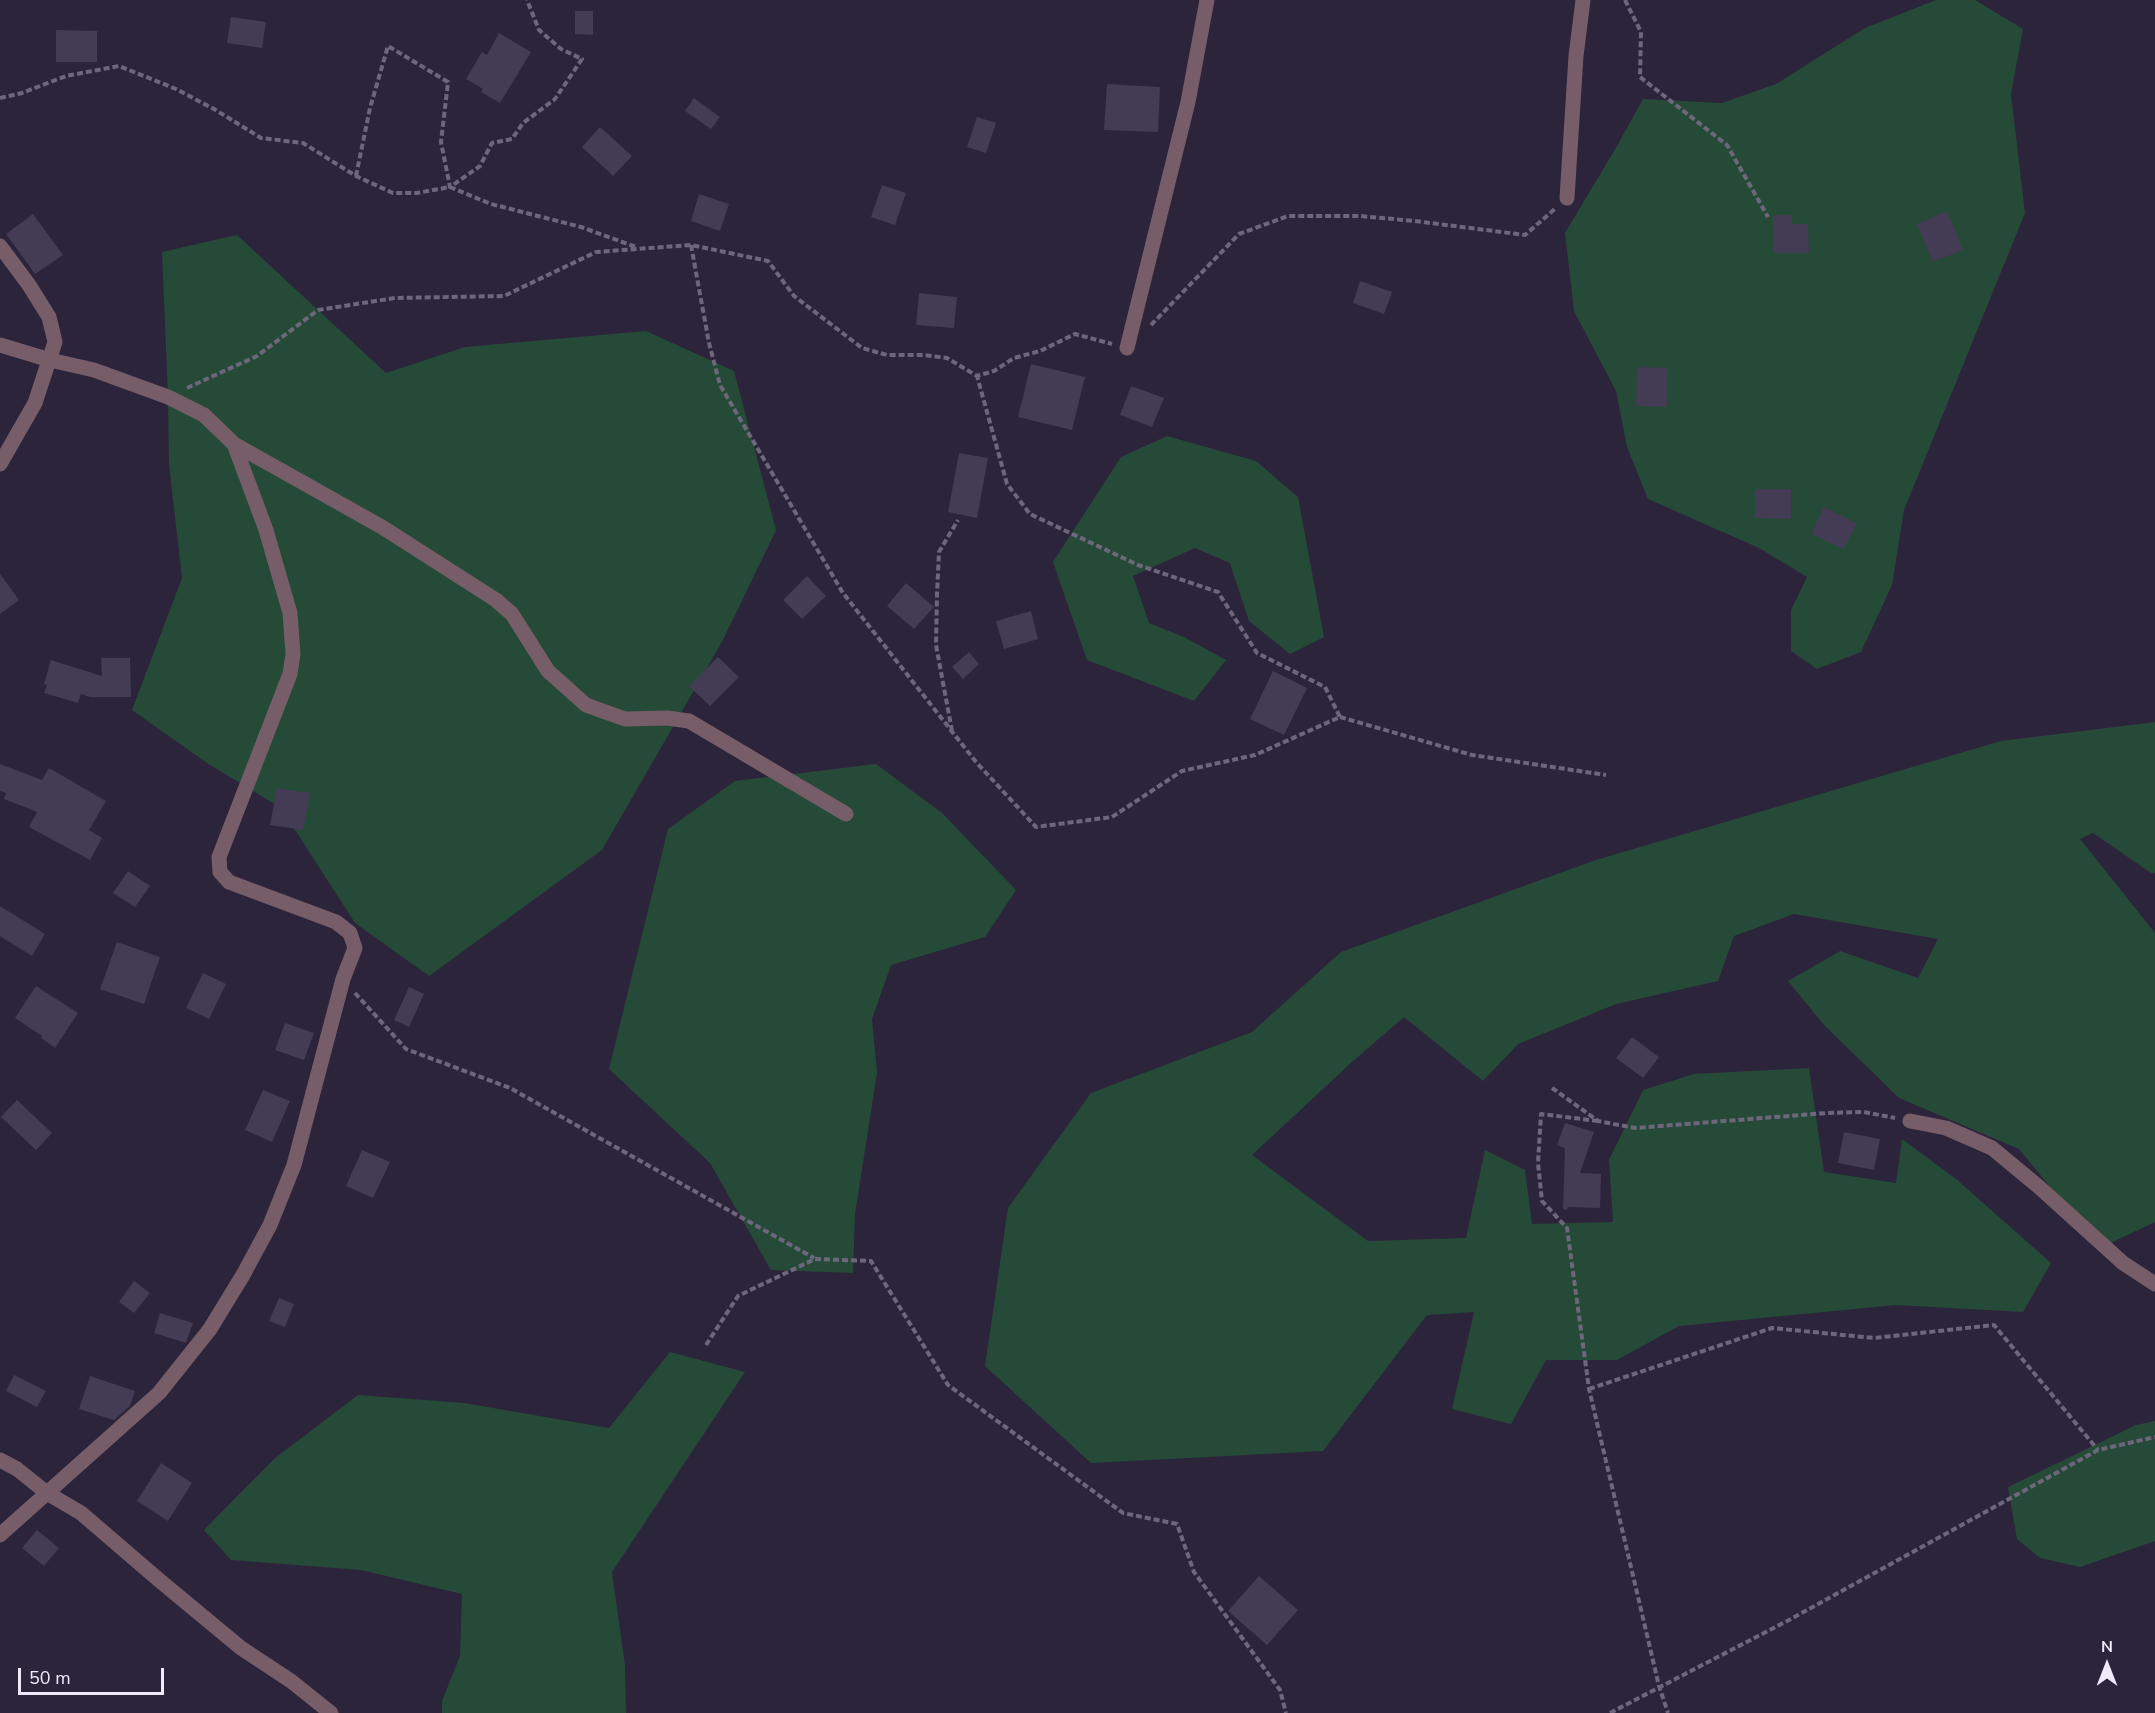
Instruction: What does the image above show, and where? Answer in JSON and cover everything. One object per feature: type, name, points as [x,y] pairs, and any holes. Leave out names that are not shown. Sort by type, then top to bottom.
[{"type":"street","points":[[1127,348],[1188,102],[1207,0]]},
{"type":"street","points":[[1567,198],[1576,56],[1583,0]]},
{"type":"street","points":[[0,246],[30,285],[49,317],[55,342],[35,403],[0,464]]},
{"type":"street","points":[[0,345],[94,370],[168,397],[204,415],[234,444],[382,527],[496,600],[512,614],[548,671],[586,705],[625,718],[667,718],[689,721],[846,814]]},
{"type":"street","points":[[0,1535],[159,1393],[210,1329],[243,1275],[270,1225],[294,1165],[343,979],[355,948],[350,933],[336,922],[230,882],[220,872],[219,857],[290,674],[293,654],[290,613],[266,530],[234,444]]},
{"type":"street","points":[[1910,1121],[1946,1128],[1992,1148],[2123,1263],[2155,1284]]},
{"type":"street","points":[[0,1460],[17,1469],[47,1493],[81,1513],[241,1648],[331,1713]]},
{"type":"path","points":[[0,98],[22,93],[66,76],[119,66],[176,89],[261,138],[303,144],[356,176],[393,193],[417,193],[450,187],[480,166],[492,144],[512,139],[523,123],[555,99],[582,59],[561,49],[538,30],[527,0]]},
{"type":"path","points":[[1625,0],[1641,32],[1640,77],[1727,145],[1768,217]]},
{"type":"path","points":[[356,176],[370,108],[388,46],[448,82],[441,142],[450,187]]},
{"type":"path","points":[[450,187],[491,204],[581,227],[639,249]]},
{"type":"path","points":[[977,376],[994,371],[1014,358],[1040,351],[1075,334],[1127,348],[1239,234],[1288,216],[1360,216],[1525,235],[1567,198]]},
{"type":"path","points":[[691,245],[709,343],[720,386],[843,593],[976,762],[1036,827],[1112,817],[1182,771],[1256,755],[1340,717],[1472,755],[1606,775]]},
{"type":"path","points":[[168,397],[257,356],[318,310],[395,298],[504,296],[596,252],[691,245],[768,261],[794,296],[862,348],[887,355],[924,354],[947,358],[977,376],[1007,484],[1030,514],[1138,565],[1218,592],[1257,653],[1325,687],[1340,717]]},
{"type":"path","points":[[952,732],[936,645],[937,594],[939,552],[958,520]]},
{"type":"path","points":[[343,979],[406,1049],[510,1088],[815,1259],[871,1261],[948,1384],[1123,1513],[1176,1524],[1194,1572],[1280,1690],[1286,1713]]},
{"type":"path","points":[[1552,1088],[1598,1121]]},
{"type":"path","points":[[1668,1713],[1659,1686],[1589,1389],[1567,1228],[1542,1201],[1538,1163],[1541,1114],[1635,1128],[1864,1112],[1910,1121]]},
{"type":"path","points":[[706,1345],[738,1296],[815,1259]]},
{"type":"path","points":[[1589,1389],[1772,1328],[1874,1338],[1994,1324],[2098,1450]]},
{"type":"path","points":[[1610,1713],[1789,1620],[2098,1450],[2155,1437]]},
{"type":"green space","points":[[1936,0],[1975,0],[2023,29],[2011,94],[2025,213],[1904,510],[1892,585],[1861,652],[1817,669],[1791,651],[1791,610],[1807,577],[1759,548],[1648,499],[1627,447],[1616,391],[1574,311],[1565,233],[1643,99],[1722,103],[1776,84],[1865,28]]},
{"type":"green space","points":[[237,235],[386,373],[465,347],[646,331],[734,371],[776,530],[723,640],[602,850],[429,976],[355,923],[281,808],[207,763],[132,710],[182,578],[169,464],[162,252]]},
{"type":"green space","points":[[1167,436],[1256,461],[1298,497],[1324,637],[1290,654],[1249,621],[1230,563],[1195,548],[1133,576],[1149,623],[1184,637],[1226,660],[1194,701],[1087,660],[1053,562],[1121,457]]},
{"type":"green space","points":[[2155,722],[2155,873],[2151,873],[2093,833],[2080,839],[2155,933],[2155,1222],[2100,1248],[2019,1149],[1899,1098],[1824,1025],[1788,981],[1840,951],[1918,978],[1938,939],[1794,914],[1734,936],[1718,981],[1616,1004],[1518,1044],[1483,1081],[1404,1017],[1252,1155],[1368,1241],[1466,1238],[1485,1150],[1525,1170],[1532,1224],[1613,1222],[1609,1160],[1643,1090],[1694,1074],[1809,1068],[1824,1172],[1896,1183],[1902,1139],[1956,1179],[2051,1263],[2023,1312],[1896,1305],[1679,1326],[1617,1360],[1546,1360],[1511,1424],[1452,1409],[1474,1312],[1427,1315],[1323,1451],[1091,1463],[985,1366],[1008,1208],[1091,1093],[1252,1032],[1341,952],[1596,860],[2001,741]]},
{"type":"green space","points":[[876,764],[942,813],[1016,890],[985,937],[891,965],[872,1019],[877,1073],[855,1214],[853,1273],[771,1270],[710,1163],[609,1069],[668,829],[735,781]]},
{"type":"green space","points":[[670,1352],[745,1372],[612,1572],[625,1666],[626,1713],[442,1713],[442,1701],[460,1656],[462,1594],[361,1570],[231,1560],[204,1530],[274,1459],[358,1395],[464,1403],[609,1428]]},
{"type":"green space","points":[[2155,1421],[2155,1541],[2080,1567],[2040,1558],[2017,1539],[2008,1487],[2136,1425]]},
{"type":"building","points":[[575,11],[593,11],[593,35],[575,34]]},
{"type":"building","points":[[231,17],[266,22],[262,48],[227,43]]},
{"type":"building","points":[[56,30],[97,31],[97,62],[56,62]]},
{"type":"building","points":[[499,33],[531,52],[500,103],[481,92],[483,89],[466,79],[482,52],[487,55]]},
{"type":"building","points":[[1107,84],[1160,87],[1158,132],[1104,130]]},
{"type":"building","points":[[694,98],[720,117],[711,129],[685,111]]},
{"type":"building","points":[[977,117],[996,123],[986,153],[967,147]]},
{"type":"building","points":[[600,127],[632,156],[613,176],[582,147]]},
{"type":"building","points":[[882,185],[906,193],[895,225],[871,217]]},
{"type":"building","points":[[699,194],[729,204],[720,231],[691,221]]},
{"type":"building","points":[[1947,211],[1963,250],[1933,262],[1917,224]]},
{"type":"building","points":[[33,214],[63,255],[35,274],[6,234]]},
{"type":"building","points":[[1773,215],[1792,215],[1792,224],[1808,224],[1809,253],[1773,253]]},
{"type":"building","points":[[1360,281],[1392,292],[1384,314],[1353,303]]},
{"type":"building","points":[[919,293],[957,297],[954,328],[916,325]]},
{"type":"building","points":[[1031,364],[1085,377],[1072,430],[1018,417]]},
{"type":"building","points":[[1637,367],[1668,368],[1667,407],[1636,406]]},
{"type":"building","points":[[1131,386],[1164,398],[1152,427],[1120,415]]},
{"type":"building","points":[[959,453],[988,458],[977,518],[948,512]]},
{"type":"building","points":[[1755,489],[1791,489],[1791,519],[1755,518]]},
{"type":"building","points":[[1824,507],[1857,523],[1844,549],[1811,534]]},
{"type":"building","points":[[0,574],[19,600],[0,614]]},
{"type":"building","points":[[807,576],[826,596],[802,619],[783,600]]},
{"type":"building","points":[[906,583],[934,607],[914,629],[887,606]]},
{"type":"building","points":[[1031,611],[1038,639],[1004,649],[996,621]]},
{"type":"building","points":[[969,652],[979,664],[963,679],[952,667]]},
{"type":"building","points":[[718,657],[739,677],[710,706],[689,686]]},
{"type":"building","points":[[101,658],[130,658],[131,697],[90,697],[81,694],[78,703],[44,693],[47,685],[44,684],[51,660],[102,676]]},
{"type":"building","points":[[1273,671],[1307,688],[1284,735],[1250,719]]},
{"type":"building","points":[[0,764],[42,780],[49,768],[106,801],[89,830],[102,838],[90,860],[29,827],[37,812],[4,799],[6,793],[0,791]]},
{"type":"building","points":[[277,788],[310,793],[303,830],[270,825]]},
{"type":"building","points":[[128,871],[150,886],[135,907],[113,893]]},
{"type":"building","points":[[0,906],[45,934],[32,956],[0,936]]},
{"type":"building","points":[[117,942],[160,957],[144,1004],[100,989]]},
{"type":"building","points":[[203,973],[226,984],[209,1019],[186,1008]]},
{"type":"building","points":[[36,986],[78,1013],[55,1048],[15,1018]]},
{"type":"building","points":[[409,987],[424,994],[409,1027],[394,1020]]},
{"type":"building","points":[[285,1023],[314,1033],[304,1060],[275,1050]]},
{"type":"building","points":[[1632,1037],[1659,1057],[1643,1078],[1616,1058]]},
{"type":"building","points":[[263,1090],[290,1101],[272,1142],[245,1130]]},
{"type":"building","points":[[17,1100],[52,1133],[36,1150],[1,1117]]},
{"type":"building","points":[[1565,1123],[1594,1132],[1580,1173],[1601,1174],[1600,1208],[1568,1207],[1567,1210],[1563,1209],[1565,1148],[1557,1145]]},
{"type":"building","points":[[1844,1132],[1880,1139],[1874,1170],[1838,1163]]},
{"type":"building","points":[[362,1150],[390,1162],[373,1198],[346,1186]]},
{"type":"building","points":[[134,1281],[150,1293],[134,1313],[119,1302]]},
{"type":"building","points":[[279,1298],[294,1304],[285,1327],[269,1321]]},
{"type":"building","points":[[160,1313],[193,1323],[186,1343],[154,1333]]},
{"type":"building","points":[[14,1375],[46,1391],[37,1407],[6,1391]]},
{"type":"building","points":[[90,1376],[135,1391],[130,1406],[114,1420],[79,1409]]},
{"type":"building","points":[[161,1463],[192,1483],[168,1521],[137,1501]]},
{"type":"building","points":[[37,1530],[59,1548],[44,1566],[22,1548]]},
{"type":"building","points":[[1259,1576],[1298,1610],[1267,1645],[1228,1611]]}]
